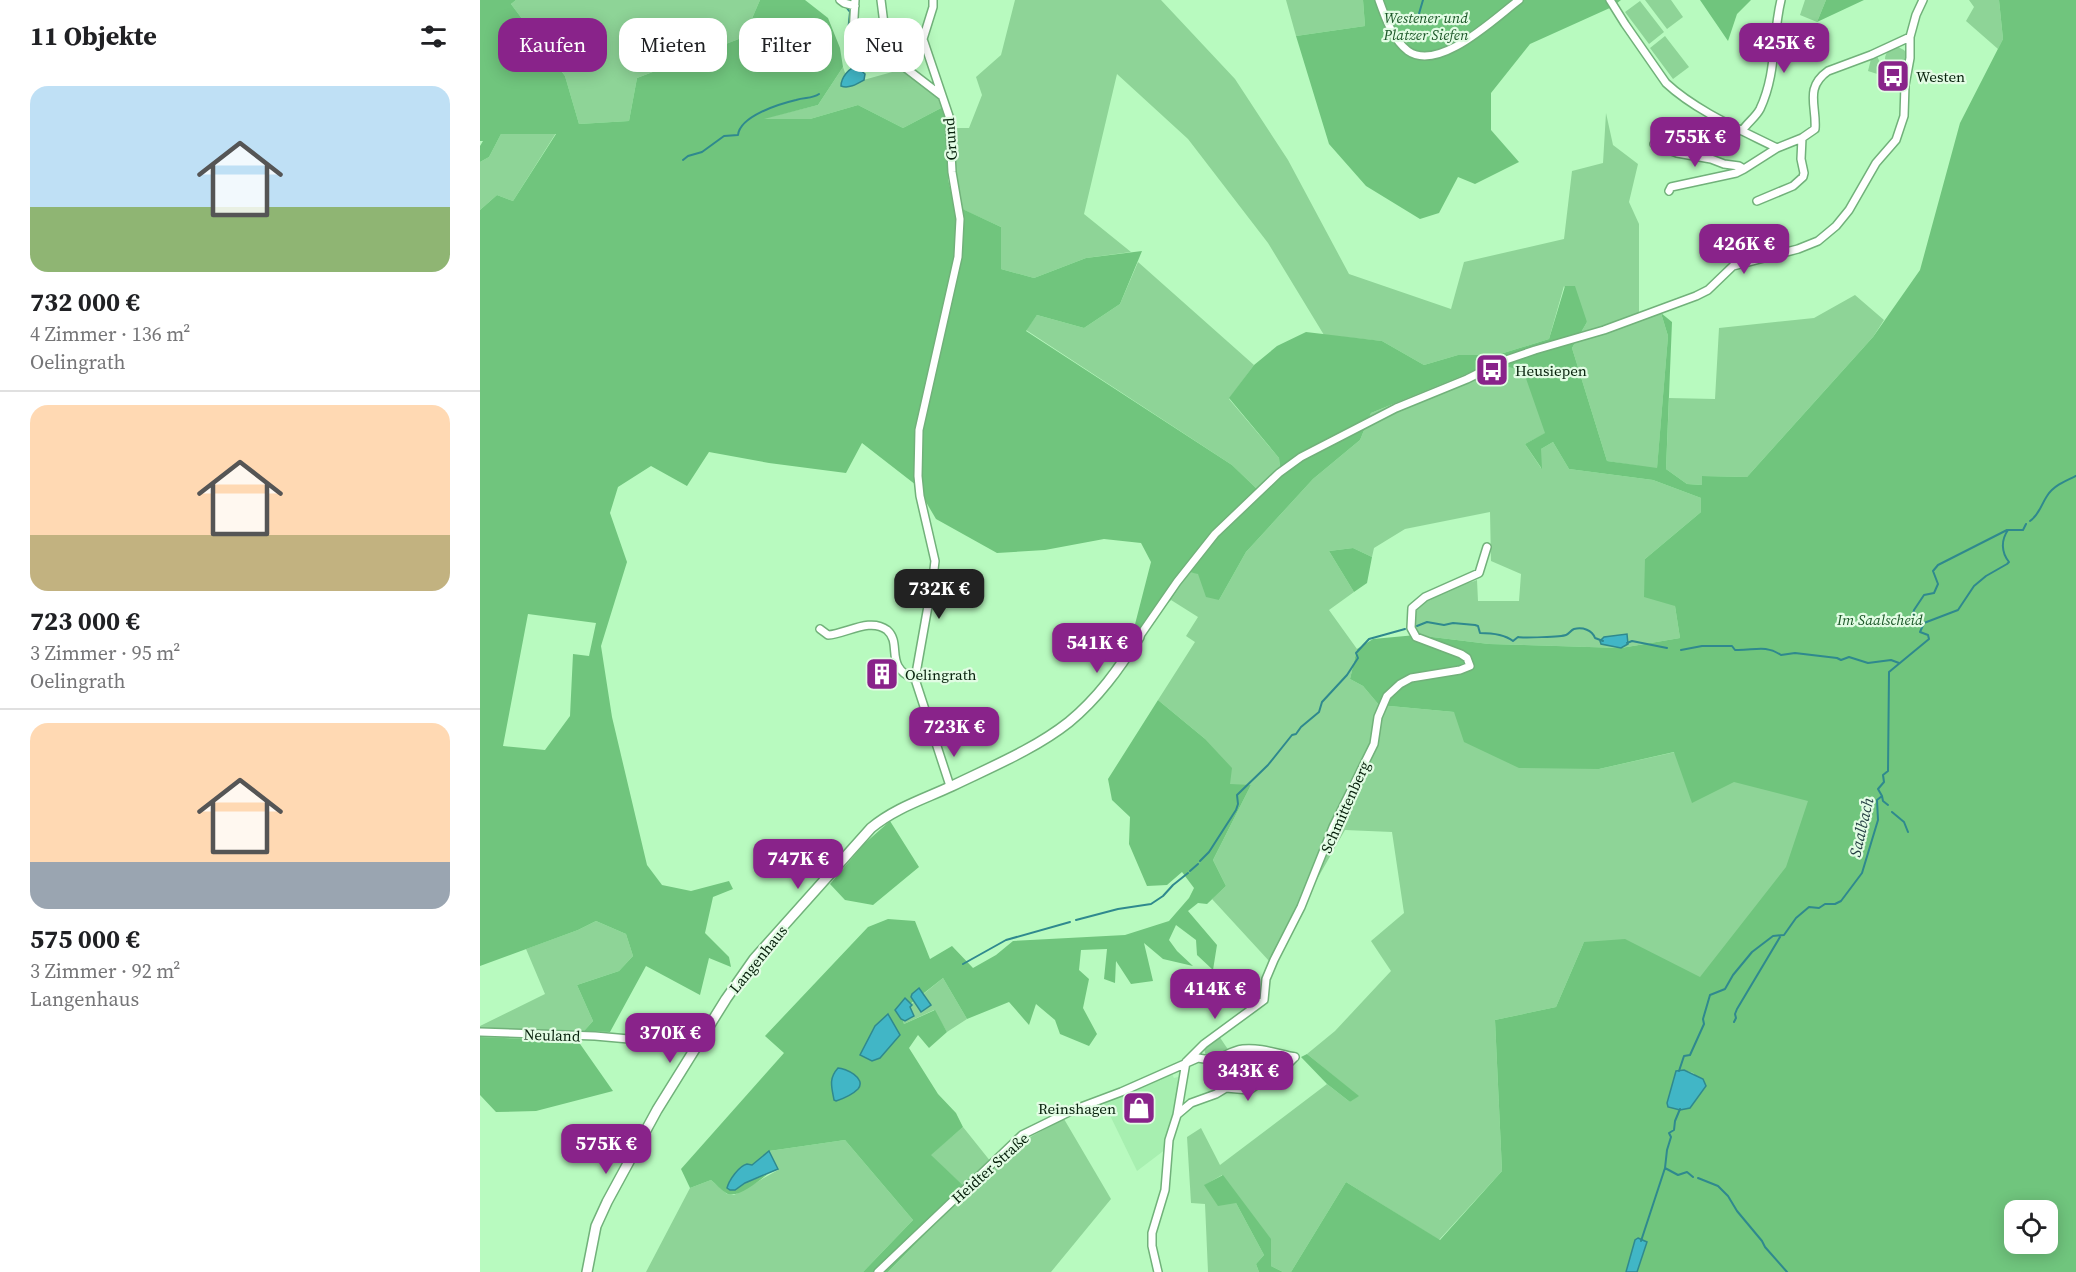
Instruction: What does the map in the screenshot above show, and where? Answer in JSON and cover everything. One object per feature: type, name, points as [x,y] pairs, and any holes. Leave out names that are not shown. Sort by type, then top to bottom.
[{"type":"street","points":[[840,0],[855,3],[854,18]]},
{"type":"street","name":"Grund","points":[[881,0],[890,56],[942,96],[951,129],[952,172],[958,204],[958,257],[919,430],[918,476],[934,561],[915,679]]},
{"type":"street","points":[[933,0],[923,39],[942,96]]},
{"type":"street","points":[[1379,0],[1394,33],[1403,46],[1413,54],[1424,57],[1465,41],[1519,0]]},
{"type":"street","points":[[1610,0],[1666,83],[1687,99],[1777,148]]},
{"type":"street","points":[[1742,130],[1759,111],[1772,72],[1775,31],[1781,0]]},
{"type":"street","points":[[1669,191],[1671,187],[1736,173],[1777,148],[1802,138],[1815,129],[1812,98],[1823,74],[1910,37],[1923,0]]},
{"type":"street","name":"Langenhaus","points":[[587,1272],[596,1226],[607,1202],[657,1110],[726,999],[754,959],[871,828],[891,813],[997,764],[1068,722],[1119,669],[1177,582],[1215,534],[1292,463],[1316,448],[1361,425],[1515,357],[1605,330],[1696,296],[1708,290],[1733,266],[1809,246],[1828,234],[1849,210],[1876,163],[1896,140],[1904,116],[1910,37]]},
{"type":"street","points":[[1757,201],[1793,186],[1803,177],[1802,138]]},
{"type":"street","points":[[1654,144],[1677,153],[1711,159],[1744,169]]},
{"type":"street","name":"Schmittenberg","points":[[1186,1062],[1204,1044],[1264,1000],[1266,979],[1301,907],[1333,827],[1374,744],[1378,717],[1387,696],[1411,678],[1460,670],[1470,666],[1467,658],[1461,654],[1416,637],[1411,628],[1410,618],[1414,605],[1425,597],[1479,573],[1487,547]]},
{"type":"street","points":[[820,629],[828,635],[874,626],[884,629],[891,636],[897,666],[915,679],[950,786]]},
{"type":"street","name":"Neuland","points":[[480,1032],[595,1036],[686,1044],[696,1049]]},
{"type":"street","points":[[1158,1272],[1153,1253],[1152,1233],[1165,1190],[1169,1140],[1177,1115],[1186,1062],[1198,1058],[1210,1060],[1221,1058],[1246,1049],[1295,1057],[1249,1090],[1226,1088],[1191,1103],[1177,1115]]},
{"type":"street","name":"Heidter Straße","points":[[878,1272],[1022,1135],[1073,1110],[1121,1092],[1186,1062]]},
{"type":"shaded area","points":[[516,0],[760,0],[752,18],[739,18],[739,39],[727,44],[727,18],[619,18],[619,72],[653,72],[637,78],[629,121],[579,124],[562,72],[607,72],[607,18],[522,18],[511,4]]},
{"type":"shaded area","points":[[1015,0],[1161,0],[1235,79],[1288,160],[1349,274],[1451,309],[1464,262],[1564,239],[1572,171],[1603,163],[1606,113],[1613,145],[1638,164],[1629,202],[1639,224],[1639,321],[1661,313],[1668,336],[1657,469],[1607,461],[1572,348],[1587,322],[1564,286],[1549,339],[1497,355],[1458,355],[1424,365],[1382,341],[1324,335],[1268,243],[1188,139],[1117,74],[1084,214],[1131,252],[1086,258],[1034,278],[1001,269],[1001,227],[962,209],[956,174],[954,128],[969,128],[982,95],[976,77],[1001,55]]},
{"type":"shaded area","points":[[1286,0],[1363,0],[1365,26],[1296,36]]},
{"type":"shaded area","points":[[1645,0],[1671,0],[1683,17],[1667,29]]},
{"type":"shaded area","points":[[1805,0],[1826,0],[1817,22],[1800,15]]},
{"type":"shaded area","points":[[1969,0],[1999,0],[2003,39],[1998,49],[1966,21],[1974,7]]},
{"type":"shaded area","points":[[1640,1],[1664,32],[1649,44],[1625,12]]},
{"type":"shaded area","points":[[1665,36],[1689,67],[1673,79],[1650,48]]},
{"type":"shaded area","points":[[1898,47],[1907,54],[1904,73],[1892,68],[1885,59],[1889,50]]},
{"type":"shaded area","points":[[1877,56],[1882,67],[1890,73],[1890,77],[1895,78],[1895,76],[1902,82],[1868,71],[1871,59]]},
{"type":"shaded area","points":[[843,67],[849,84],[892,72],[907,72],[939,96],[943,107],[903,128],[858,105],[810,119],[761,119],[818,105]]},
{"type":"shaded area","points":[[556,133],[513,201],[497,195],[480,210],[480,162],[489,157],[501,134]]},
{"type":"shaded area","points":[[1138,262],[1254,365],[1229,399],[1279,458],[1280,468],[1257,489],[1232,465],[1026,330],[1037,315],[1084,328],[1120,304]]},
{"type":"shaded area","points":[[1855,295],[1884,320],[1873,337],[1747,477],[1703,476],[1702,485],[1687,484],[1666,469],[1669,398],[1715,399],[1719,328],[1814,318]]},
{"type":"shaded area","points":[[1491,364],[1524,370],[1546,433],[1525,444],[1541,468],[1541,449],[1553,442],[1569,469],[1653,480],[1701,498],[1701,512],[1645,559],[1675,606],[1680,638],[1621,648],[1489,644],[1416,635],[1414,614],[1422,603],[1436,595],[1477,580],[1478,601],[1519,601],[1521,574],[1491,561],[1490,512],[1405,529],[1374,548],[1372,557],[1353,548],[1329,551],[1354,592],[1329,610],[1357,649],[1350,679],[1363,686],[1379,705],[1454,712],[1599,769],[1675,752],[1729,625],[1855,894],[1559,1057],[1584,942],[1556,1007],[1495,1020],[1502,1171],[1439,1240],[1346,1182],[1291,1272],[1283,1272],[1271,1266],[1222,1175],[1205,1185],[1236,1203],[1264,1255],[1256,1264],[1259,1272],[1208,1272],[1205,1204],[1191,1203],[1187,1137],[1201,1128],[1220,1165],[1327,1084],[1350,1102],[1358,1096],[1307,1054],[1335,1031],[1391,971],[1371,941],[1404,913],[1392,832],[1345,830],[1270,962],[1212,899],[1226,886],[1213,860],[1251,785],[1230,785],[1204,738],[1158,700],[1195,642],[1186,636],[1198,617],[1171,600],[1189,572],[1198,573],[1219,600],[1246,552],[1313,479],[1360,440],[1371,413]]},
{"type":"shaded area","points":[[596,921],[626,934],[633,956],[619,971],[577,985],[593,1021],[578,1041],[480,1037],[480,1026],[545,994],[526,949]]},
{"type":"shaded area","points":[[943,978],[967,1019],[947,1032],[934,1010],[904,1024],[900,1013]]},
{"type":"shaded area","points":[[1219,1036],[1229,1051],[1219,1057],[1206,1056],[1204,1049]]},
{"type":"shaded area","points":[[1171,1072],[1174,1078],[1182,1076],[1166,1149],[1137,1171],[1104,1103]]},
{"type":"shaded area","points":[[1064,1119],[1111,1199],[1051,1272],[888,1272],[968,1190],[930,1155],[963,1127],[995,1167],[1032,1136]]},
{"type":"shaded area","points":[[845,1140],[913,1220],[863,1272],[646,1272],[690,1188],[711,1180],[727,1194],[734,1195],[778,1170],[769,1151]]},
{"type":"green space","name":"Im Saalscheid","points":[[480,0],[516,0],[511,4],[522,18],[498,18],[498,72],[562,72],[579,124],[629,121],[637,78],[653,72],[727,72],[727,44],[739,39],[739,72],[832,72],[832,28],[840,48],[843,67],[818,105],[764,119],[810,119],[858,105],[903,128],[943,107],[947,129],[948,179],[954,205],[1001,227],[1001,269],[1034,278],[1086,258],[1142,251],[1120,304],[1084,328],[1037,315],[1026,331],[1232,465],[1257,489],[1280,468],[1279,458],[1229,398],[1254,365],[1277,346],[1306,332],[1382,341],[1424,365],[1458,355],[1497,355],[1549,339],[1565,286],[1575,286],[1587,322],[1572,348],[1607,461],[1657,468],[1668,336],[1661,313],[1672,322],[1666,469],[1687,484],[1702,485],[1702,476],[1747,477],[1873,337],[1920,270],[1960,123],[2003,39],[1999,0],[2076,0],[2076,1272],[1291,1272],[1346,1182],[1440,1240],[1502,1171],[1495,1020],[1556,1007],[1584,942],[1625,939],[1700,977],[1786,867],[1808,801],[1734,782],[1692,803],[1674,752],[1599,769],[1519,768],[1464,742],[1454,712],[1379,705],[1363,686],[1350,679],[1357,649],[1373,639],[1416,635],[1489,644],[1621,648],[1680,638],[1675,606],[1644,597],[1645,559],[1701,512],[1701,498],[1653,480],[1569,469],[1553,442],[1541,449],[1542,469],[1525,444],[1545,433],[1523,370],[1491,364],[1371,413],[1360,440],[1313,479],[1246,552],[1219,600],[1206,597],[1198,574],[1189,572],[1171,600],[1132,636],[1151,562],[1141,543],[1104,539],[1045,550],[997,553],[936,519],[916,485],[862,443],[846,473],[709,452],[687,486],[651,466],[618,487],[610,513],[627,562],[601,646],[612,717],[647,865],[662,885],[691,891],[729,881],[733,889],[713,897],[705,933],[729,957],[731,967],[709,958],[700,995],[646,966],[610,1032],[584,1031],[593,1021],[577,985],[619,971],[633,956],[626,934],[596,921],[578,930],[480,966],[480,210],[497,195],[513,201],[556,134],[501,134],[489,157],[480,162],[480,146],[483,141],[480,141]],"holes":[[[528,614],[596,623],[589,656],[573,654],[570,716],[545,750],[503,746]],[[1684,1070],[1693,1073],[1706,1086],[1690,1108],[1672,1108],[1667,1103],[1672,1088]]]},
{"type":"green space","points":[[760,0],[805,0],[828,18],[752,18]]},
{"type":"green space","name":"Westener und Platzer Siefen","points":[[1363,0],[1621,0],[1612,7],[1530,44],[1491,93],[1491,130],[1519,162],[1475,184],[1458,177],[1439,213],[1420,219],[1366,186],[1329,144],[1296,36],[1365,26]]},
{"type":"green space","points":[[1700,0],[1751,0],[1737,14],[1728,41]]},
{"type":"green space","points":[[1826,0],[1864,0],[1817,22]]},
{"type":"green space","points":[[1353,548],[1372,557],[1367,583],[1354,592],[1329,551]]},
{"type":"green space","points":[[1158,700],[1204,738],[1232,768],[1230,784],[1251,785],[1213,860],[1226,886],[1207,904],[1198,903],[1188,911],[1217,945],[1213,970],[1197,955],[1196,940],[1176,925],[1169,940],[1193,966],[1163,959],[1144,943],[1153,981],[1131,984],[1116,961],[1115,983],[1104,979],[1107,949],[1081,950],[1079,970],[1089,979],[1083,1008],[1097,1034],[1089,1046],[1060,1034],[1055,1020],[1036,1004],[1029,1025],[1009,1002],[967,1019],[943,978],[900,1012],[904,1024],[935,1010],[947,1032],[929,1048],[918,1035],[909,1048],[938,1094],[956,1113],[963,1127],[931,1155],[968,1190],[888,1272],[863,1272],[913,1220],[845,1140],[769,1151],[729,1181],[735,1190],[745,1183],[768,1174],[736,1194],[726,1193],[711,1180],[690,1188],[681,1169],[784,1053],[765,1036],[868,927],[888,919],[915,921],[930,959],[952,946],[973,968],[996,955],[1013,941],[1125,935],[1169,921],[1189,898],[1194,888],[1182,872],[1167,885],[1147,886],[1129,844],[1130,817],[1112,800],[1108,779]]},
{"type":"green space","points":[[890,821],[919,867],[873,905],[845,900],[830,884],[864,844]]},
{"type":"green space","points":[[480,1037],[578,1041],[613,1091],[536,1111],[496,1112],[480,1095]]},
{"type":"green space","points":[[1307,1054],[1359,1096],[1350,1102],[1327,1084],[1301,1057]]},
{"type":"green space","points":[[1223,1175],[1271,1239],[1271,1266],[1283,1272],[1259,1272],[1256,1264],[1264,1255],[1236,1203],[1218,1206],[1204,1185]]},
{"type":"water","points":[[863,72],[865,74],[864,80],[844,87],[841,86],[846,74]]},
{"type":"water","points":[[1627,634],[1628,644],[1621,648],[1601,644],[1600,641],[1604,637]]},
{"type":"water","points":[[919,988],[931,1005],[921,1012],[911,997]]},
{"type":"water","points":[[905,998],[912,1005],[910,1007],[914,1016],[905,1021],[895,1010]]},
{"type":"water","points":[[888,1014],[900,1035],[880,1058],[872,1061],[860,1055],[875,1026]]},
{"type":"water","points":[[838,1068],[854,1074],[860,1081],[860,1085],[853,1093],[836,1101],[832,1084],[833,1076]]},
{"type":"water","points":[[1684,1070],[1703,1079],[1706,1086],[1690,1108],[1680,1110],[1668,1107],[1667,1103],[1676,1071]]},
{"type":"water","points":[[769,1151],[778,1169],[745,1183],[735,1190],[727,1188],[732,1177],[741,1167],[747,1164],[752,1165]]},
{"type":"water","points":[[1638,1238],[1647,1242],[1637,1272],[1626,1272],[1635,1240]]},
{"type":"waterway","points":[[1414,19],[1418,17],[1423,0]]},
{"type":"waterway","points":[[846,7],[850,12],[849,18]]},
{"type":"waterway","points":[[683,160],[702,152],[724,136],[738,135],[740,128],[761,112],[780,104],[819,94]]},
{"type":"waterway","name":"Saalbach","points":[[2030,521],[2038,513],[2053,489],[2076,476]]},
{"type":"waterway","name":"Saalbach","points":[[1679,1071],[1684,1056],[1690,1055],[1704,1024],[1703,1019],[1710,995],[1725,989],[1752,952],[1773,936],[1784,935],[1796,918],[1809,907],[1819,908],[1825,904],[1835,904],[1841,901],[1862,873],[1878,820],[1877,800],[1882,796],[1878,789],[1884,782],[1883,775],[1888,771],[1889,672],[1929,639],[1928,635],[1920,632],[1924,623],[1958,610],[1974,586],[2009,562],[2003,550],[2006,534],[2008,530],[2023,530],[2026,524]]},
{"type":"waterway","points":[[1923,624],[1913,615],[1914,610],[1924,595],[1934,593],[1938,584],[1933,571],[1938,565],[2007,530]]},
{"type":"waterway","name":"Heusiepen","points":[[1417,626],[1427,622],[1444,625],[1453,623],[1475,625],[1478,626],[1480,633],[1501,635],[1513,641],[1518,637],[1563,636],[1574,629],[1581,628],[1603,641]]},
{"type":"waterway","name":"Heusiepen","points":[[1200,861],[1209,852],[1236,810],[1237,795],[1268,765],[1292,735],[1296,734],[1319,712],[1322,702],[1347,675],[1358,658],[1356,653],[1369,639],[1405,629]]},
{"type":"waterway","name":"Heusiepen","points":[[1627,643],[1632,641],[1667,648]]},
{"type":"waterway","name":"Heusiepen","points":[[1681,650],[1702,646],[1732,646],[1735,650],[1764,649],[1781,655],[1795,653],[1841,660],[1849,657],[1868,663],[1891,660],[1899,663]]},
{"type":"waterway","points":[[1882,796],[1883,801],[1888,805]]},
{"type":"waterway","points":[[1892,812],[1904,822],[1908,832]]},
{"type":"waterway","name":"Heusiepen","points":[[1190,871],[1198,864]]},
{"type":"waterway","name":"Heusiepen","points":[[1076,920],[1118,909],[1151,904],[1188,873]]},
{"type":"waterway","name":"Heusiepen","points":[[963,964],[1006,940],[1070,922]]},
{"type":"waterway","points":[[1734,1022],[1737,1009],[1780,937]]},
{"type":"waterway","name":"Saalbach","points":[[1641,1241],[1665,1168],[1671,1137],[1669,1133],[1674,1130],[1680,1109]]},
{"type":"waterway","points":[[1665,1168],[1678,1175],[1687,1172],[1693,1177]]},
{"type":"waterway","points":[[1698,1178],[1718,1186],[1728,1196],[1737,1211],[1787,1272]]},
{"type":"place","name":"Westen","points":[[1893,76]]},
{"type":"place","name":"Heusiepen","points":[[1492,370]]},
{"type":"place","name":"Oelingrath","points":[[882,674]]},
{"type":"place","name":"Reinshagen","points":[[1139,1108]]}]
